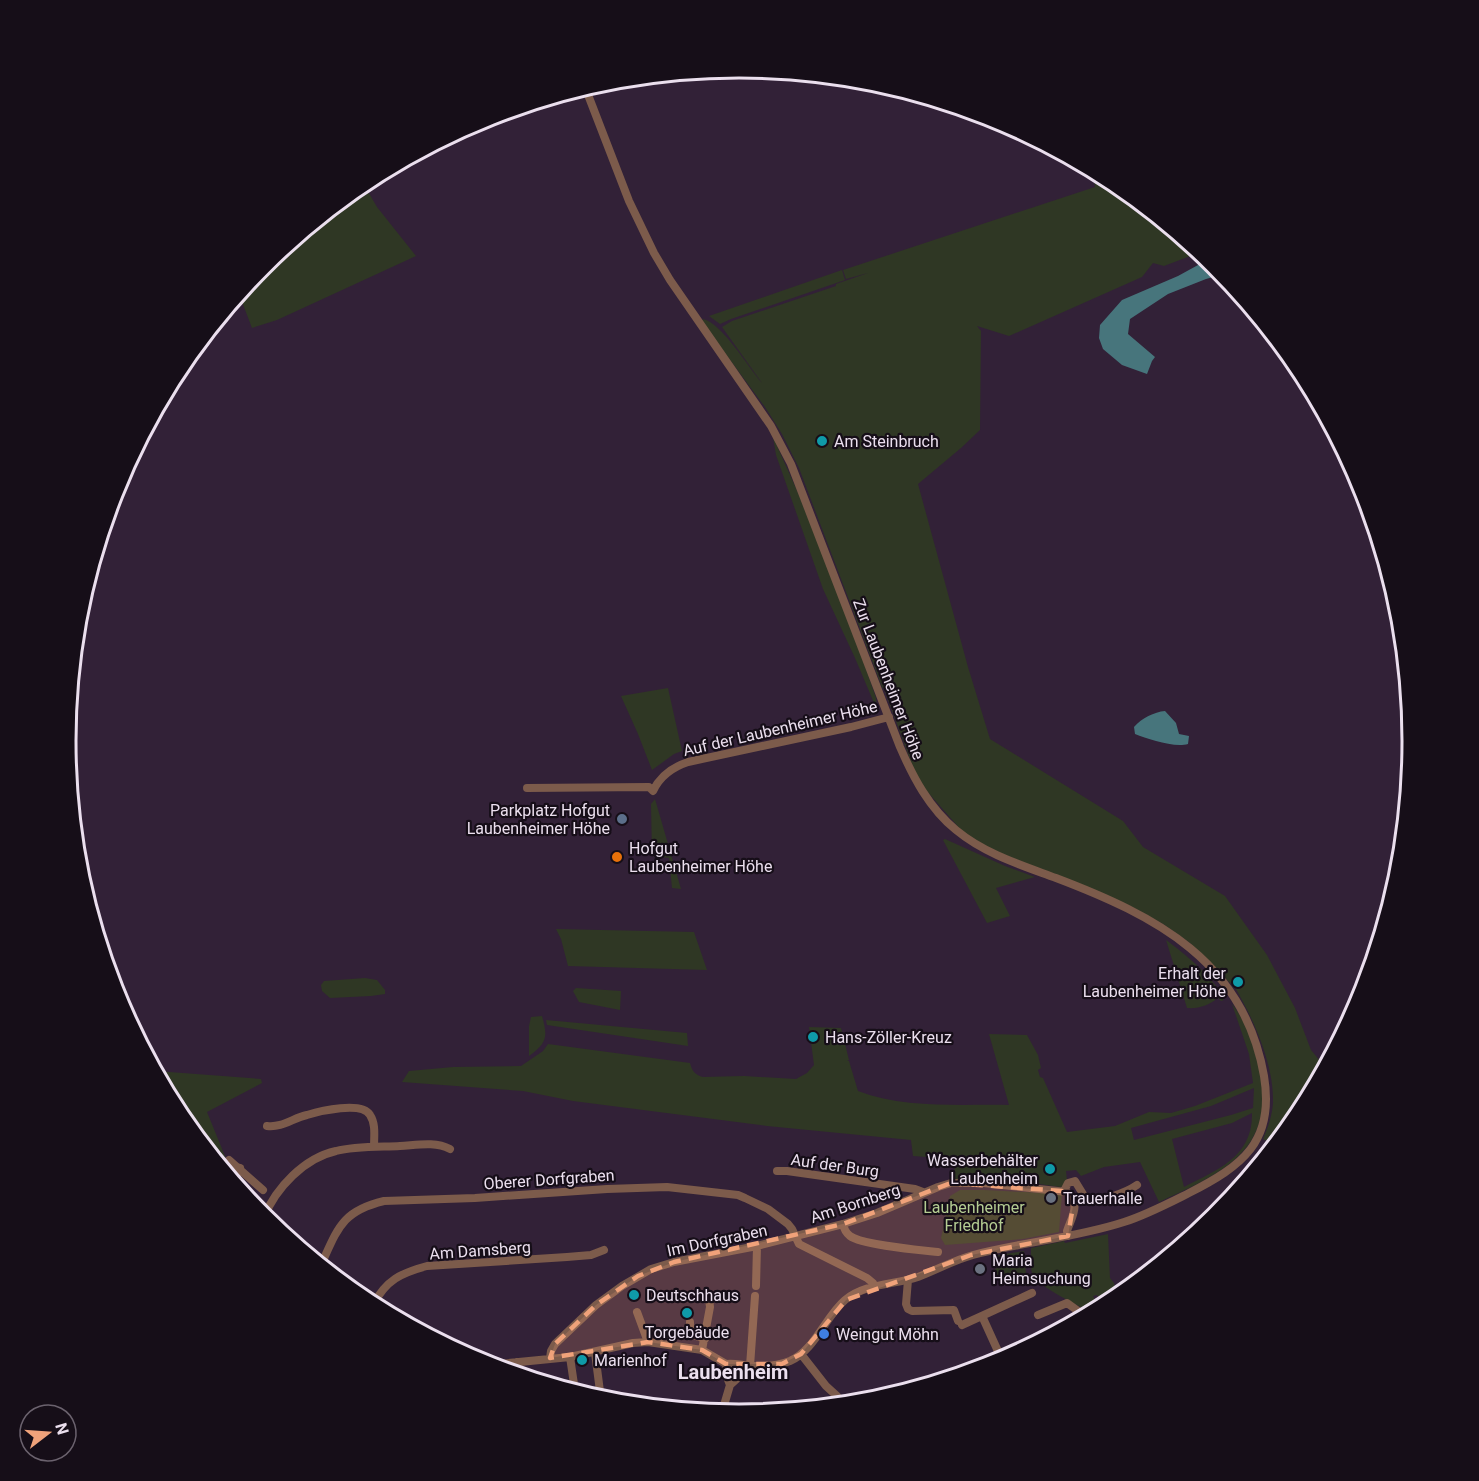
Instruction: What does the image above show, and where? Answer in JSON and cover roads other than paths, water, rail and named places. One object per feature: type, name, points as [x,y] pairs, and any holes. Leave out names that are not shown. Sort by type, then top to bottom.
[{"type":"street","name":"Zur Laubenheimer Höhe","points":[[588,95],[629,201],[654,253],[670,280],[771,426],[791,464],[907,764],[929,801],[955,829],[983,849],[1124,906],[1189,946],[1228,987],[1251,1029],[1260,1058],[1267,1103],[1262,1126],[1246,1155],[1236,1166],[1222,1175],[1150,1212],[1116,1224],[1068,1236]]},
{"type":"street","name":"Auf der Laubenheimer Höhe","points":[[527,788],[649,787],[653,790],[666,773],[688,762],[841,730],[889,717]]},
{"type":"street","points":[[267,1126],[282,1125],[307,1115],[344,1108],[357,1108],[367,1110],[371,1116],[374,1124],[374,1147]]},
{"type":"street","points":[[269,1207],[295,1173],[320,1157],[336,1151],[437,1144],[450,1149]]},
{"type":"street","points":[[229,1160],[263,1190]]},
{"type":"street","points":[[237,1174],[240,1168]]},
{"type":"street","name":"Auf der Burg","points":[[777,1171],[915,1189],[924,1193]]},
{"type":"street","name":"Am Bornberg","points":[[795,1237],[877,1213],[945,1185],[964,1182],[1064,1191],[1068,1183],[1074,1180],[1084,1198],[1089,1201],[1126,1192],[1137,1185]]},
{"type":"street","name":"Oberer Dorfgraben","points":[[324,1257],[338,1228],[348,1217],[360,1209],[384,1201],[475,1198],[607,1189],[667,1187],[738,1195],[779,1216],[790,1227],[795,1237]]},
{"type":"street","points":[[512,1363],[570,1357],[633,1343],[648,1342],[702,1350],[726,1364],[761,1367],[782,1364],[801,1354],[836,1310],[846,1300],[861,1291],[908,1280],[971,1256],[1068,1236],[1075,1205],[1072,1198],[1064,1191]]},
{"type":"street","points":[[843,1224],[853,1238],[876,1244],[938,1252]]},
{"type":"street","points":[[795,1237],[797,1243],[867,1278],[875,1287]]},
{"type":"street","name":"Im Dorfgraben","points":[[550,1358],[553,1347],[596,1305],[638,1276],[674,1262],[795,1237]]},
{"type":"street","points":[[756,1286],[757,1246]]},
{"type":"street","name":"Am Damsberg","points":[[378,1296],[384,1287],[394,1279],[406,1272],[427,1266],[591,1255],[604,1250]]},
{"type":"street","points":[[908,1280],[906,1304],[908,1309],[912,1311],[954,1310],[960,1323],[982,1316],[1032,1293]]},
{"type":"street","points":[[725,1403],[730,1385],[748,1366],[755,1296]]},
{"type":"street","points":[[702,1350],[710,1307],[709,1299]]},
{"type":"street","points":[[1038,1316],[1067,1303],[1078,1311]]},
{"type":"street","points":[[637,1312],[648,1342]]},
{"type":"street","points":[[982,1316],[998,1351]]},
{"type":"street","points":[[690,1322],[690,1332],[705,1339]]},
{"type":"street","points":[[595,1353],[600,1389]]},
{"type":"street","points":[[801,1354],[825,1386],[837,1396]]},
{"type":"street","points":[[570,1357],[574,1382]]},
{"type":"street","points":[[726,1364],[730,1385]]},
{"type":"place","name":"Am Steinbruch","points":[[822,441]]},
{"type":"place","name":"Parkplatz Hofgut Laubenheimer Höhe","points":[[622,819]]},
{"type":"place","name":"Hofgut Laubenheimer Höhe","points":[[617,857]]},
{"type":"place","name":"Erhalt der Laubenheimer Höhe","points":[[1238,982]]},
{"type":"place","name":"Hans-Zöller-Kreuz","points":[[813,1037]]},
{"type":"place","name":"Wasserbehälter Laubenheim","points":[[1050,1169]]},
{"type":"place","name":"Trauerhalle","points":[[1051,1198]]},
{"type":"place","name":"Maria Heimsuchung","points":[[980,1269]]},
{"type":"place","name":"Deutschhaus","points":[[634,1295]]},
{"type":"place","name":"Torgebäude","points":[[687,1313]]},
{"type":"place","name":"Weingut Möhn","points":[[824,1334]]},
{"type":"place","name":"Marienhof","points":[[582,1360]]},
{"type":"district","name":"Laubenheim","points":[[733,1372]]},
{"type":"park label","name":"Laubenheimer Friedhof","points":[[974,1216]]}]
